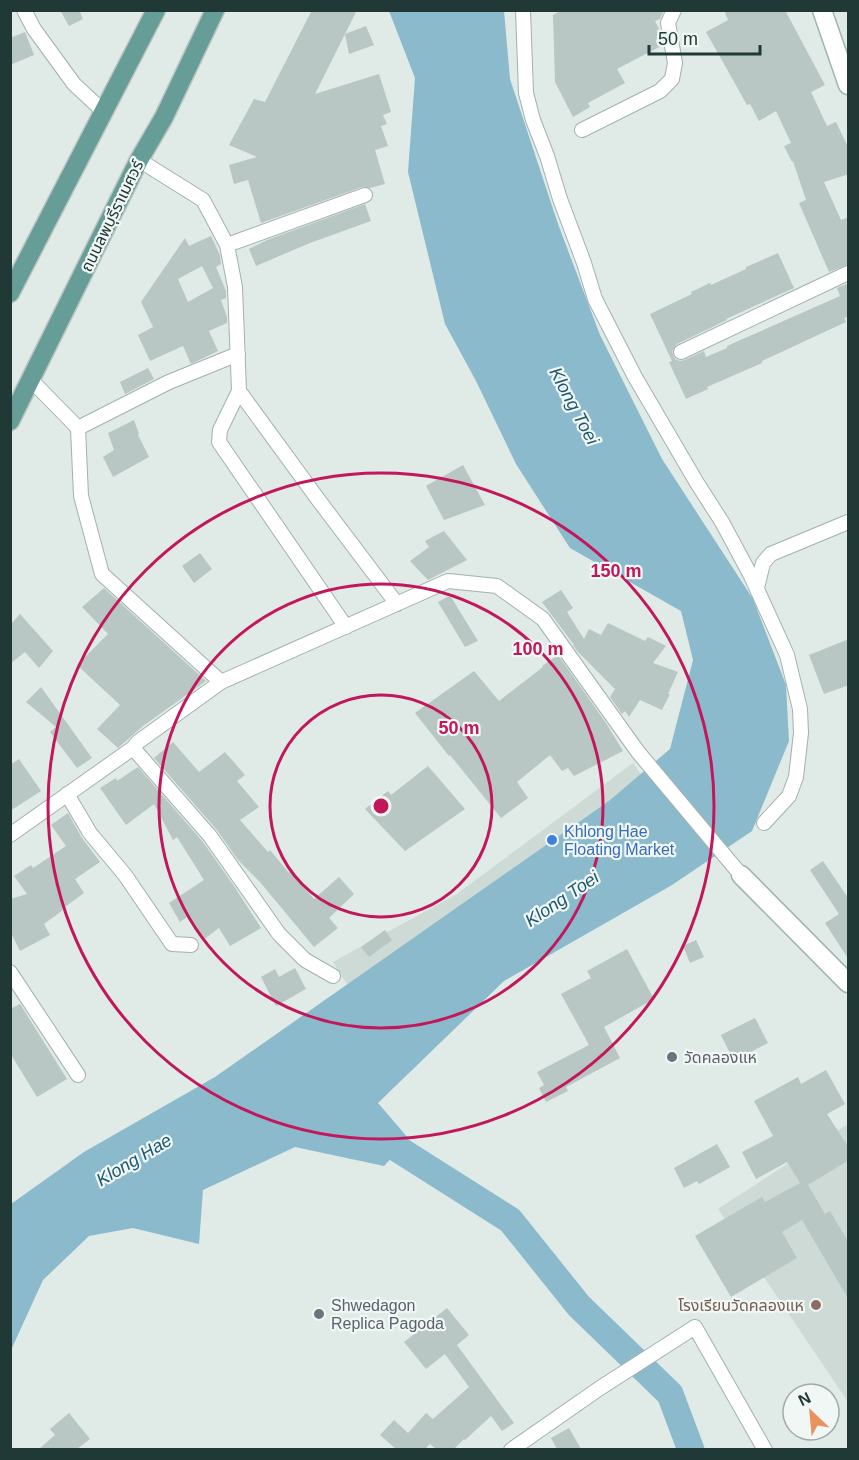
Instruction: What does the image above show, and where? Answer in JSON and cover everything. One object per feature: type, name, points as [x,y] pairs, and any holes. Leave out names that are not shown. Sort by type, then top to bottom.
[{"type":"main road","points":[[10,293],[156,10]]},
{"type":"main road","name":"ถนนลพบุรีราเมศวร์","points":[[10,421],[140,160],[164,117],[215,10]]},
{"type":"street","points":[[24,10],[34,29],[74,84],[104,112]]},
{"type":"street","points":[[523,10],[526,93],[533,120],[596,299],[635,377],[691,474],[722,522],[757,588],[787,655],[797,693],[801,721],[796,777],[789,796],[764,823]]},
{"type":"street","points":[[582,130],[660,91],[672,79],[675,63],[668,23],[674,10]]},
{"type":"street","points":[[822,10],[849,85]]},
{"type":"street","points":[[140,160],[204,200],[227,245],[235,287],[239,391],[220,430],[219,442],[346,627]]},
{"type":"street","points":[[227,245],[365,195]]},
{"type":"street","points":[[681,352],[849,273]]},
{"type":"street","points":[[78,428],[169,382],[238,354]]},
{"type":"street","points":[[10,431],[31,380],[78,428],[81,496],[102,574],[221,682]]},
{"type":"street","points":[[239,391],[398,604]]},
{"type":"street","points":[[757,588],[763,563],[771,554],[849,522]]},
{"type":"street","points":[[10,835],[221,682],[448,581],[497,586],[543,619],[638,752],[741,875],[849,983]]},
{"type":"street","points":[[133,748],[210,836],[279,934],[305,960],[333,976]]},
{"type":"street","points":[[67,794],[90,833],[125,875],[172,944],[191,945]]},
{"type":"street","points":[[10,972],[78,1075]]},
{"type":"street","points":[[511,1449],[695,1327],[765,1449]]},
{"type":"shaded area","name":"Khlong Hae Floating Market","points":[[633,763],[648,785],[352,992],[333,962],[457,894]]},
{"type":"shaded area","name":"โรงเรียนวัดคลองแห","points":[[848,1124],[848,1402],[841,1392],[841,1382],[835,1382],[718,1209]]},
{"type":"water","name":"Klong Hae","points":[[389,11],[504,11],[510,79],[558,224],[600,335],[662,459],[753,599],[786,685],[789,741],[752,831],[672,885],[504,981],[378,1103],[409,1139],[384,1166],[295,1147],[203,1190],[199,1244],[133,1228],[89,1236],[43,1280],[11,1350],[11,1204],[84,1152],[215,1077],[609,801],[670,749],[693,660],[681,611],[570,548],[516,464],[476,381],[445,324],[408,172],[415,78]]},
{"type":"building","points":[[60,10],[79,10],[83,19],[69,26]]},
{"type":"building","points":[[312,10],[357,10],[315,94],[379,74],[391,112],[383,115],[387,124],[381,126],[388,146],[375,150],[385,184],[370,188],[362,187],[261,223],[248,180],[234,184],[229,165],[257,157],[229,145],[254,99],[265,102]]},
{"type":"building","points":[[562,10],[664,10],[660,19],[655,21],[663,45],[617,69],[625,83],[588,103],[590,107],[573,117],[555,82],[553,15]]},
{"type":"building","points":[[724,10],[785,10],[825,85],[811,92],[827,126],[836,122],[849,149],[849,174],[824,182],[841,220],[849,217],[849,264],[829,272],[799,203],[806,200],[793,161],[784,146],[791,143],[776,111],[759,121],[750,104],[747,105],[706,32],[728,20]]},
{"type":"building","points":[[366,26],[374,45],[349,54],[345,34]]},
{"type":"building","points":[[25,32],[34,55],[10,65],[10,38]]},
{"type":"building","points":[[365,204],[371,221],[256,266],[249,249],[267,240]]},
{"type":"building","points":[[211,236],[220,255],[221,264],[216,267],[226,291],[226,298],[221,300],[227,323],[209,331],[218,351],[191,364],[183,346],[150,361],[138,335],[153,327],[141,302],[185,238],[189,246]],"holes":[[[202,266],[213,288],[188,302],[178,279]]]},
{"type":"building","points":[[778,253],[794,288],[677,344],[672,351],[675,359],[684,360],[704,351],[706,357],[727,348],[727,346],[840,296],[837,288],[849,283],[849,316],[844,318],[846,322],[686,399],[669,362],[672,361],[650,314],[692,294],[691,292]]},
{"type":"building","points":[[148,368],[154,379],[125,394],[120,382]]},
{"type":"building","points":[[134,420],[138,435],[149,457],[113,477],[103,457],[114,450],[108,433]]},
{"type":"building","points":[[463,465],[485,505],[444,520],[426,486]]},
{"type":"building","points":[[444,531],[467,560],[428,580],[410,561],[429,547],[425,541]]},
{"type":"building","points":[[200,553],[212,569],[194,583],[182,566]]},
{"type":"building","points":[[104,588],[206,681],[143,726],[118,748],[97,729],[120,705],[77,665],[108,634],[82,607]]},
{"type":"building","points":[[561,590],[573,608],[567,612],[584,639],[589,629],[601,635],[608,623],[645,641],[648,637],[666,646],[653,663],[678,672],[662,710],[640,700],[629,717],[625,711],[622,714],[610,697],[615,689],[577,651],[542,602]]},
{"type":"building","points":[[451,597],[478,641],[465,647],[438,602]]},
{"type":"building","points":[[20,614],[53,651],[39,668],[25,652],[10,664],[10,625]]},
{"type":"building","points":[[849,639],[849,685],[824,694],[809,655]]},
{"type":"building","points":[[558,655],[623,751],[574,776],[568,768],[562,771],[550,755],[517,782],[528,798],[501,818],[415,713],[474,671],[499,701]]},
{"type":"building","points":[[41,687],[92,758],[77,768],[50,732],[56,727],[26,702]]},
{"type":"building","points":[[173,742],[199,772],[225,752],[245,775],[237,781],[259,807],[240,820],[314,899],[339,877],[354,894],[329,918],[338,928],[314,947],[154,758]]},
{"type":"building","points":[[19,759],[41,791],[10,811],[10,765]]},
{"type":"building","points":[[428,766],[465,809],[405,851],[365,809],[388,791],[391,795]]},
{"type":"building","points":[[138,767],[203,842],[261,928],[230,946],[219,928],[203,940],[187,917],[180,922],[169,903],[204,880],[177,837],[173,840],[154,804],[126,825],[100,788],[116,778],[117,781]]},
{"type":"building","points":[[68,813],[82,838],[100,862],[75,879],[84,893],[44,924],[50,935],[20,951],[10,931],[10,899],[27,894],[14,876],[31,865],[33,868],[66,846],[51,825]]},
{"type":"building","points":[[823,861],[849,899],[849,960],[825,923],[839,914],[810,870]]},
{"type":"building","points":[[385,930],[392,940],[369,957],[361,947]]},
{"type":"building","points":[[696,940],[704,957],[690,963],[683,946]]},
{"type":"building","points":[[627,949],[654,999],[604,1027],[620,1058],[566,1087],[568,1091],[546,1102],[539,1088],[544,1085],[537,1072],[589,1045],[561,994],[591,978],[587,971]]},
{"type":"building","points":[[295,968],[306,989],[276,1006],[261,977],[275,969],[279,977]]},
{"type":"building","points":[[20,1004],[67,1079],[37,1097],[10,1053],[10,1009]]},
{"type":"building","points":[[755,1018],[768,1043],[734,1061],[721,1035]]},
{"type":"building","points":[[826,1070],[845,1104],[827,1114],[849,1148],[849,1160],[808,1185],[825,1214],[830,1211],[849,1243],[849,1300],[802,1220],[782,1232],[797,1258],[731,1297],[695,1236],[762,1197],[765,1202],[800,1183],[787,1162],[756,1179],[742,1152],[773,1136],[754,1101],[798,1077],[801,1084]]},
{"type":"building","points":[[717,1144],[730,1167],[699,1184],[697,1181],[684,1188],[674,1168]]},
{"type":"building","points":[[447,1308],[469,1335],[457,1345],[514,1423],[502,1431],[491,1416],[454,1449],[436,1449],[430,1444],[425,1449],[396,1449],[380,1435],[394,1420],[408,1433],[426,1413],[433,1419],[469,1387],[445,1354],[426,1369],[404,1342]]},
{"type":"building","points":[[69,1413],[90,1439],[77,1449],[39,1449],[55,1435],[50,1429]]},
{"type":"building","points":[[569,1428],[581,1449],[557,1449],[551,1438]]},
{"type":"waterway","name":"Klong Toei","points":[[368,1130],[510,1220],[579,1306],[670,1394],[691,1450]]},
{"type":"place","name":"Khlong Hae Floating Market","points":[[552,840]]},
{"type":"place","name":"วัดคลองแห","points":[[672,1057]]},
{"type":"place","name":"โรงเรียนวัดคลองแห","points":[[816,1305]]},
{"type":"place","name":"Shwedagon Replica Pagoda","points":[[319,1314]]}]
